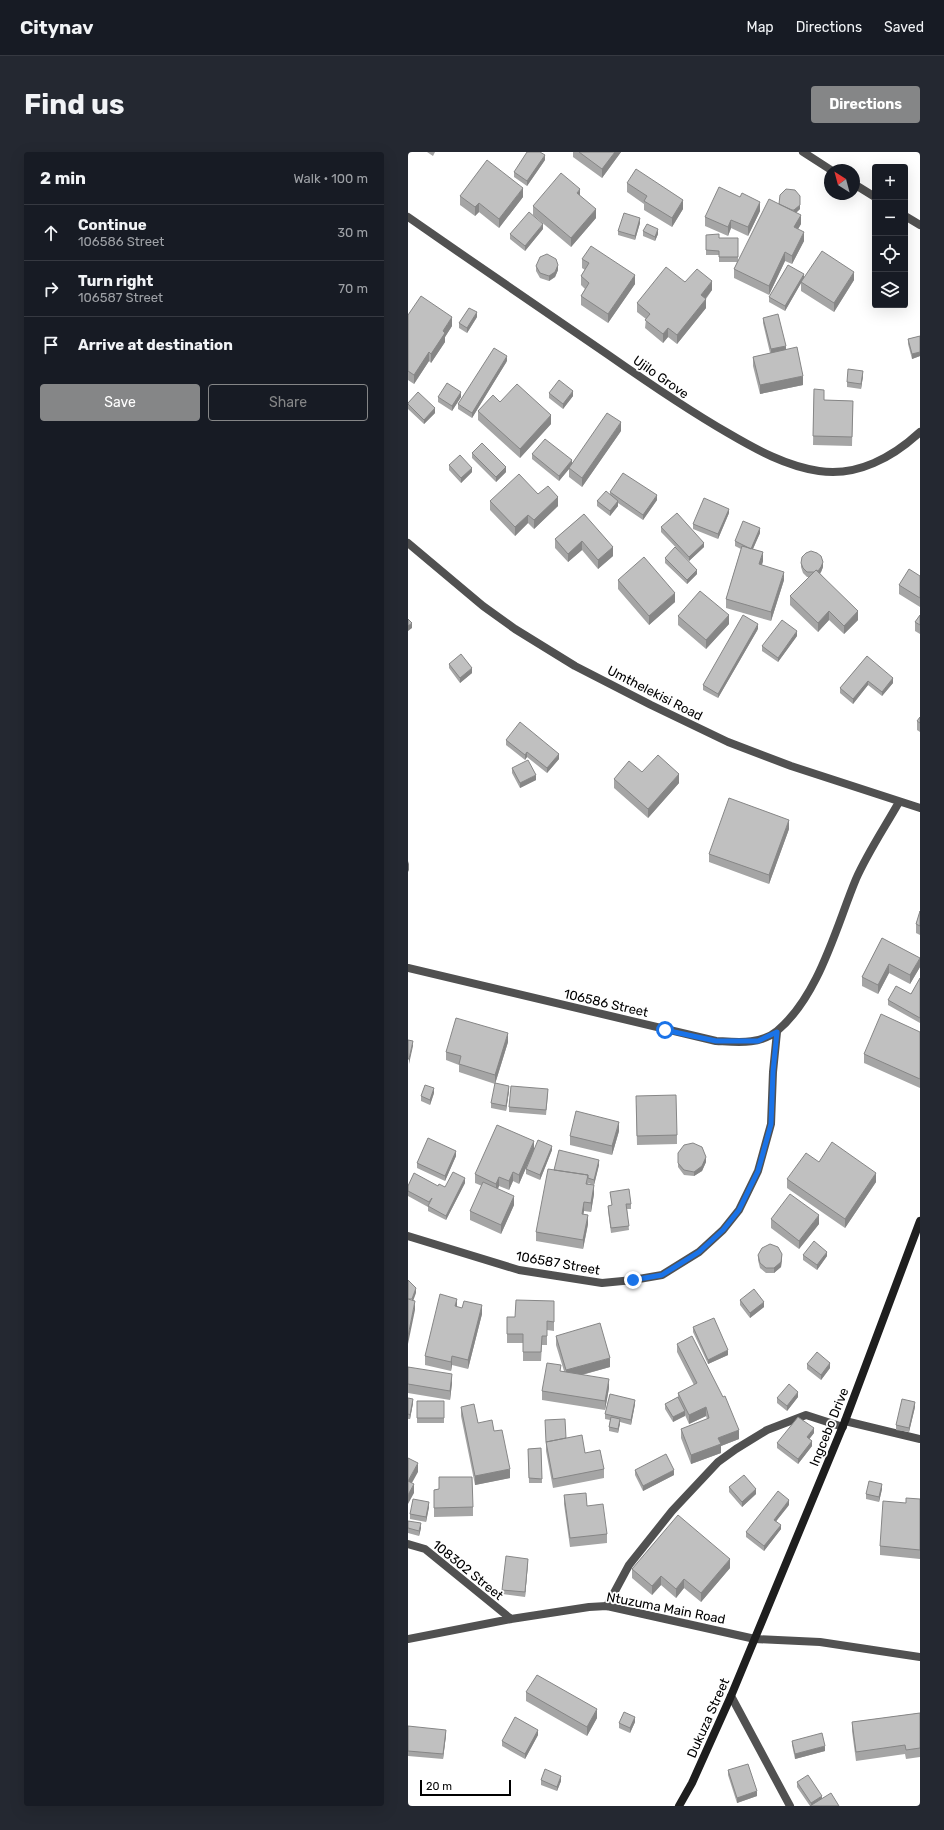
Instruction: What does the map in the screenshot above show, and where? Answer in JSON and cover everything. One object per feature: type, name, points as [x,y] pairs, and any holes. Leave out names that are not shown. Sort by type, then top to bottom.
[{"type":"main road","name":"Ingcebo Drive","points":[[755,1639],[844,1424],[920,1221]]},
{"type":"main road","name":"Dukuza Street","points":[[679,1806],[692,1783],[755,1639]]},
{"type":"street","points":[[803,152],[824,165]]},
{"type":"street","points":[[860,188],[872,195]]},
{"type":"street","name":"Ujilo Grove","points":[[408,217],[686,409],[758,451],[792,464],[820,471],[845,471],[880,462],[904,446],[920,432]]},
{"type":"street","points":[[908,218],[920,225]]},
{"type":"street","name":"Umthelekisi Road","points":[[408,543],[483,606],[515,629],[575,666],[728,742],[791,766],[920,808]]},
{"type":"street","name":"106586 Street","points":[[408,968],[716,1041],[758,1041],[777,1032],[800,1007],[826,956],[857,877],[899,802]]},
{"type":"street","name":"106587 Street","points":[[408,1236],[519,1270],[602,1283],[662,1275],[699,1252],[723,1230],[739,1210],[749,1191],[758,1171],[771,1124],[773,1072],[777,1032]]},
{"type":"street","points":[[607,1606],[629,1565],[672,1511],[724,1457],[767,1430],[806,1415],[920,1439]]},
{"type":"street","name":"108302 Street","points":[[408,1544],[425,1549],[511,1619]]},
{"type":"street","name":"Ntuzuma Main Road","points":[[408,1639],[511,1619],[589,1607],[607,1606],[755,1639],[820,1642],[920,1657]]},
{"type":"street","points":[[731,1696],[790,1806]]},
{"type":"building","points":[[527,152],[540,152],[545,155],[527,181],[514,172]]},
{"type":"building","points":[[579,152],[615,152],[602,169]]},
{"type":"building","points":[[487,160],[523,188],[499,219],[479,203],[475,207],[460,196]]},
{"type":"building","points":[[636,169],[683,200],[672,218],[644,201],[647,196],[627,183]]},
{"type":"building","points":[[561,173],[580,189],[577,193],[596,209],[571,238],[533,206]]},
{"type":"building","points":[[719,187],[740,197],[742,193],[760,202],[748,227],[731,220],[728,227],[705,217]]},
{"type":"building","points":[[786,189],[795,190],[800,196],[800,205],[794,210],[779,204],[780,195]]},
{"type":"building","points":[[769,199],[801,215],[794,227],[804,232],[792,256],[785,252],[769,286],[734,269]]},
{"type":"building","points":[[529,212],[543,224],[525,246],[510,234]]},
{"type":"building","points":[[624,213],[640,218],[635,236],[618,231]]},
{"type":"building","points":[[647,224],[658,229],[655,237],[643,231]]},
{"type":"building","points":[[719,234],[719,238],[738,238],[738,257],[719,257],[719,251],[706,250],[706,235]]},
{"type":"building","points":[[591,246],[635,275],[608,314],[581,296],[589,283],[581,276],[589,263],[582,259]]},
{"type":"building","points":[[822,251],[854,272],[834,303],[801,282]]},
{"type":"building","points":[[547,254],[556,259],[558,265],[555,272],[549,276],[540,273],[536,266],[540,257]]},
{"type":"building","points":[[788,265],[804,274],[785,306],[769,297]]},
{"type":"building","points":[[666,267],[685,282],[697,269],[712,281],[701,295],[706,299],[677,335],[668,328],[663,334],[645,320],[650,314],[637,303]]},
{"type":"building","points":[[421,296],[452,317],[443,331],[445,333],[431,354],[429,352],[414,375],[408,371],[408,315]]},
{"type":"building","points":[[469,308],[477,312],[467,328],[459,323]]},
{"type":"building","points":[[778,314],[786,346],[771,349],[763,318]]},
{"type":"building","points":[[920,336],[920,352],[912,354],[908,339]]},
{"type":"building","points":[[797,347],[803,376],[760,385],[753,357]]},
{"type":"building","points":[[494,348],[507,356],[472,413],[458,404]]},
{"type":"building","points":[[848,369],[863,371],[861,384],[847,382]]},
{"type":"building","points":[[559,380],[573,391],[563,404],[549,393]]},
{"type":"building","points":[[447,383],[461,392],[452,406],[438,397]]},
{"type":"building","points":[[517,384],[551,415],[520,449],[478,411],[493,395],[500,402]]},
{"type":"building","points":[[814,389],[824,390],[824,400],[853,401],[852,437],[813,436]]},
{"type":"building","points":[[418,392],[435,408],[424,420],[408,404]]},
{"type":"building","points":[[607,413],[621,422],[582,478],[569,468]]},
{"type":"building","points":[[545,439],[572,460],[559,476],[532,454]]},
{"type":"building","points":[[482,443],[506,467],[496,477],[472,453]]},
{"type":"building","points":[[460,455],[472,468],[461,478],[449,465]]},
{"type":"building","points":[[623,473],[657,495],[643,515],[610,492]]},
{"type":"building","points":[[519,474],[538,494],[548,486],[558,497],[534,520],[528,515],[515,527],[490,501]]},
{"type":"building","points":[[606,491],[618,501],[610,511],[597,501]]},
{"type":"building","points":[[704,498],[729,509],[718,534],[693,524]]},
{"type":"building","points":[[677,513],[704,543],[689,557],[661,527]]},
{"type":"building","points":[[584,514],[613,547],[598,560],[582,541],[568,554],[555,539]]},
{"type":"building","points":[[743,521],[760,528],[751,549],[735,541]]},
{"type":"building","points":[[742,546],[763,552],[759,564],[784,572],[771,612],[726,599]]},
{"type":"building","points":[[675,547],[697,570],[687,580],[665,558]]},
{"type":"building","points":[[811,551],[821,556],[823,562],[818,571],[807,572],[801,563],[802,557]]},
{"type":"building","points":[[644,557],[675,593],[649,616],[618,580]]},
{"type":"building","points":[[909,569],[920,576],[920,598],[899,585]]},
{"type":"building","points":[[816,570],[858,611],[844,626],[829,611],[818,623],[790,596]]},
{"type":"building","points":[[700,591],[729,615],[706,640],[678,616]]},
{"type":"building","points":[[743,615],[758,624],[718,694],[703,685]]},
{"type":"building","points":[[920,615],[920,625],[915,622]]},
{"type":"building","points":[[408,619],[412,623],[408,626]]},
{"type":"building","points":[[782,620],[797,631],[778,658],[762,646]]},
{"type":"building","points":[[461,654],[472,668],[460,678],[449,664]]},
{"type":"building","points":[[867,656],[893,678],[882,692],[868,681],[853,699],[840,688]]},
{"type":"building","points":[[520,722],[559,754],[547,768],[527,752],[525,755],[506,740]]},
{"type":"building","points":[[658,755],[679,774],[648,809],[614,779],[629,761],[642,772]]},
{"type":"building","points":[[528,760],[536,775],[520,783],[512,768]]},
{"type":"building","points":[[729,798],[789,820],[769,875],[709,854]]},
{"type":"building","points":[[920,911],[920,926],[916,924]]},
{"type":"building","points":[[882,938],[920,958],[910,975],[889,964],[878,985],[862,977]]},
{"type":"building","points":[[920,978],[920,1018],[888,1000],[896,986],[911,994]]},
{"type":"building","points":[[881,1014],[920,1032],[920,1079],[864,1054]]},
{"type":"building","points":[[456,1018],[508,1033],[495,1075],[459,1064],[461,1056],[446,1052]]},
{"type":"building","points":[[408,1040],[413,1041],[409,1059],[408,1059]]},
{"type":"building","points":[[495,1083],[509,1086],[506,1106],[491,1103]]},
{"type":"building","points":[[425,1085],[434,1088],[430,1100],[421,1096]]},
{"type":"building","points":[[511,1086],[548,1089],[546,1110],[509,1107]]},
{"type":"building","points":[[676,1095],[677,1135],[637,1136],[636,1096]]},
{"type":"building","points":[[576,1111],[619,1122],[612,1146],[570,1136]]},
{"type":"building","points":[[497,1125],[534,1141],[519,1175],[513,1172],[509,1181],[499,1177],[496,1184],[475,1174]]},
{"type":"building","points":[[428,1138],[456,1151],[445,1176],[417,1163]]},
{"type":"building","points":[[538,1140],[552,1146],[540,1175],[526,1169]]},
{"type":"building","points":[[832,1142],[876,1173],[845,1219],[787,1179],[806,1153],[819,1162]]},
{"type":"building","points":[[693,1143],[702,1147],[706,1157],[702,1166],[694,1172],[684,1170],[678,1163],[678,1153],[684,1145]]},
{"type":"building","points":[[559,1150],[599,1160],[594,1180],[588,1178],[588,1175],[554,1170]]},
{"type":"building","points":[[548,1169],[588,1175],[586,1184],[594,1185],[591,1203],[584,1202],[582,1214],[588,1215],[583,1240],[536,1232]]},
{"type":"building","points":[[453,1172],[465,1178],[446,1216],[428,1206],[432,1198],[429,1202],[408,1191],[408,1186],[414,1173],[438,1186],[439,1184],[445,1187]]},
{"type":"building","points":[[483,1182],[514,1196],[501,1225],[470,1211]]},
{"type":"building","points":[[629,1189],[631,1204],[626,1204],[629,1226],[611,1228],[608,1206],[612,1205],[610,1192]]},
{"type":"building","points":[[790,1194],[819,1215],[799,1241],[771,1219]]},
{"type":"building","points":[[814,1241],[827,1252],[817,1265],[803,1255]]},
{"type":"building","points":[[770,1244],[778,1247],[782,1254],[781,1262],[774,1268],[766,1268],[760,1263],[758,1255],[762,1248]]},
{"type":"building","points":[[408,1280],[416,1288],[412,1299],[408,1299]]},
{"type":"building","points":[[754,1289],[764,1302],[750,1313],[740,1300]]},
{"type":"building","points":[[440,1294],[457,1299],[455,1306],[462,1308],[464,1301],[482,1305],[468,1360],[452,1356],[451,1362],[425,1356]]},
{"type":"building","points":[[408,1299],[415,1301],[408,1336]]},
{"type":"building","points":[[516,1300],[554,1301],[554,1322],[547,1321],[547,1336],[542,1336],[541,1352],[523,1352],[523,1334],[507,1334],[507,1317],[515,1317]]},
{"type":"building","points":[[714,1318],[728,1350],[708,1360],[693,1327]]},
{"type":"building","points":[[600,1323],[610,1358],[566,1370],[556,1336]]},
{"type":"building","points":[[692,1336],[723,1397],[725,1396],[739,1430],[718,1438],[721,1444],[691,1455],[681,1429],[709,1418],[706,1407],[689,1415],[678,1393],[697,1383],[677,1344]]},
{"type":"building","points":[[817,1352],[830,1363],[821,1375],[807,1364]]},
{"type":"building","points":[[547,1363],[561,1365],[560,1371],[609,1379],[605,1401],[542,1391]]},
{"type":"building","points":[[408,1367],[452,1374],[450,1391],[408,1384]]},
{"type":"building","points":[[789,1384],[798,1392],[787,1406],[777,1398]]},
{"type":"building","points":[[610,1394],[635,1400],[631,1420],[605,1414]]},
{"type":"building","points":[[678,1397],[685,1411],[673,1417],[665,1404]]},
{"type":"building","points":[[408,1398],[413,1399],[410,1415],[408,1414]]},
{"type":"building","points":[[902,1399],[915,1402],[909,1428],[896,1425]]},
{"type":"building","points":[[417,1401],[444,1401],[444,1418],[417,1418]]},
{"type":"building","points":[[474,1404],[478,1423],[492,1420],[494,1431],[502,1430],[510,1469],[475,1476],[461,1407]]},
{"type":"building","points":[[611,1417],[620,1419],[618,1429],[609,1427]]},
{"type":"building","points":[[798,1417],[814,1428],[807,1437],[812,1441],[798,1459],[777,1443]]},
{"type":"building","points":[[565,1419],[566,1438],[546,1442],[545,1420]]},
{"type":"building","points":[[582,1435],[585,1453],[600,1450],[604,1469],[553,1479],[546,1442]]},
{"type":"building","points":[[541,1448],[542,1479],[529,1478],[528,1449]]},
{"type":"building","points":[[666,1454],[674,1470],[643,1486],[635,1470]]},
{"type":"building","points":[[408,1458],[418,1463],[408,1481]]},
{"type":"building","points":[[744,1475],[756,1489],[742,1502],[729,1487]]},
{"type":"building","points":[[439,1477],[472,1477],[473,1507],[434,1508],[434,1490],[439,1489]]},
{"type":"building","points":[[408,1481],[414,1484],[408,1495]]},
{"type":"building","points":[[869,1481],[882,1484],[879,1497],[866,1494]]},
{"type":"building","points":[[778,1491],[789,1500],[774,1520],[781,1525],[764,1546],[746,1532]]},
{"type":"building","points":[[586,1493],[587,1506],[603,1504],[607,1534],[570,1538],[564,1495]]},
{"type":"building","points":[[906,1498],[920,1499],[920,1550],[880,1546],[883,1501],[906,1503]]},
{"type":"building","points":[[413,1499],[429,1502],[426,1517],[410,1514]]},
{"type":"building","points":[[678,1515],[730,1559],[701,1593],[684,1579],[676,1589],[661,1576],[652,1586],[632,1569]]},
{"type":"building","points":[[408,1521],[421,1523],[419,1531],[408,1528]]},
{"type":"building","points":[[506,1556],[528,1559],[525,1592],[502,1590]]},
{"type":"building","points":[[537,1675],[597,1709],[587,1727],[526,1692]]},
{"type":"building","points":[[624,1712],[635,1717],[630,1728],[619,1723]]},
{"type":"building","points":[[920,1713],[920,1748],[906,1750],[905,1745],[856,1752],[852,1722]]},
{"type":"building","points":[[515,1717],[538,1730],[525,1754],[502,1741]]},
{"type":"building","points":[[408,1726],[446,1730],[443,1754],[408,1751]]},
{"type":"building","points":[[822,1733],[825,1746],[795,1754],[792,1741]]},
{"type":"building","points":[[748,1764],[757,1791],[737,1798],[728,1770]]},
{"type":"building","points":[[545,1769],[561,1776],[557,1787],[541,1780]]},
{"type":"building","points":[[808,1775],[822,1796],[811,1803],[797,1782]]},
{"type":"building","points":[[831,1793],[839,1806],[810,1806]]},
{"type":"route","points":[[633,1280],[662,1275],[699,1252],[723,1230],[739,1210],[758,1171],[771,1124],[773,1072],[777,1032],[758,1041],[741,1042],[716,1041],[665,1030]]}]
